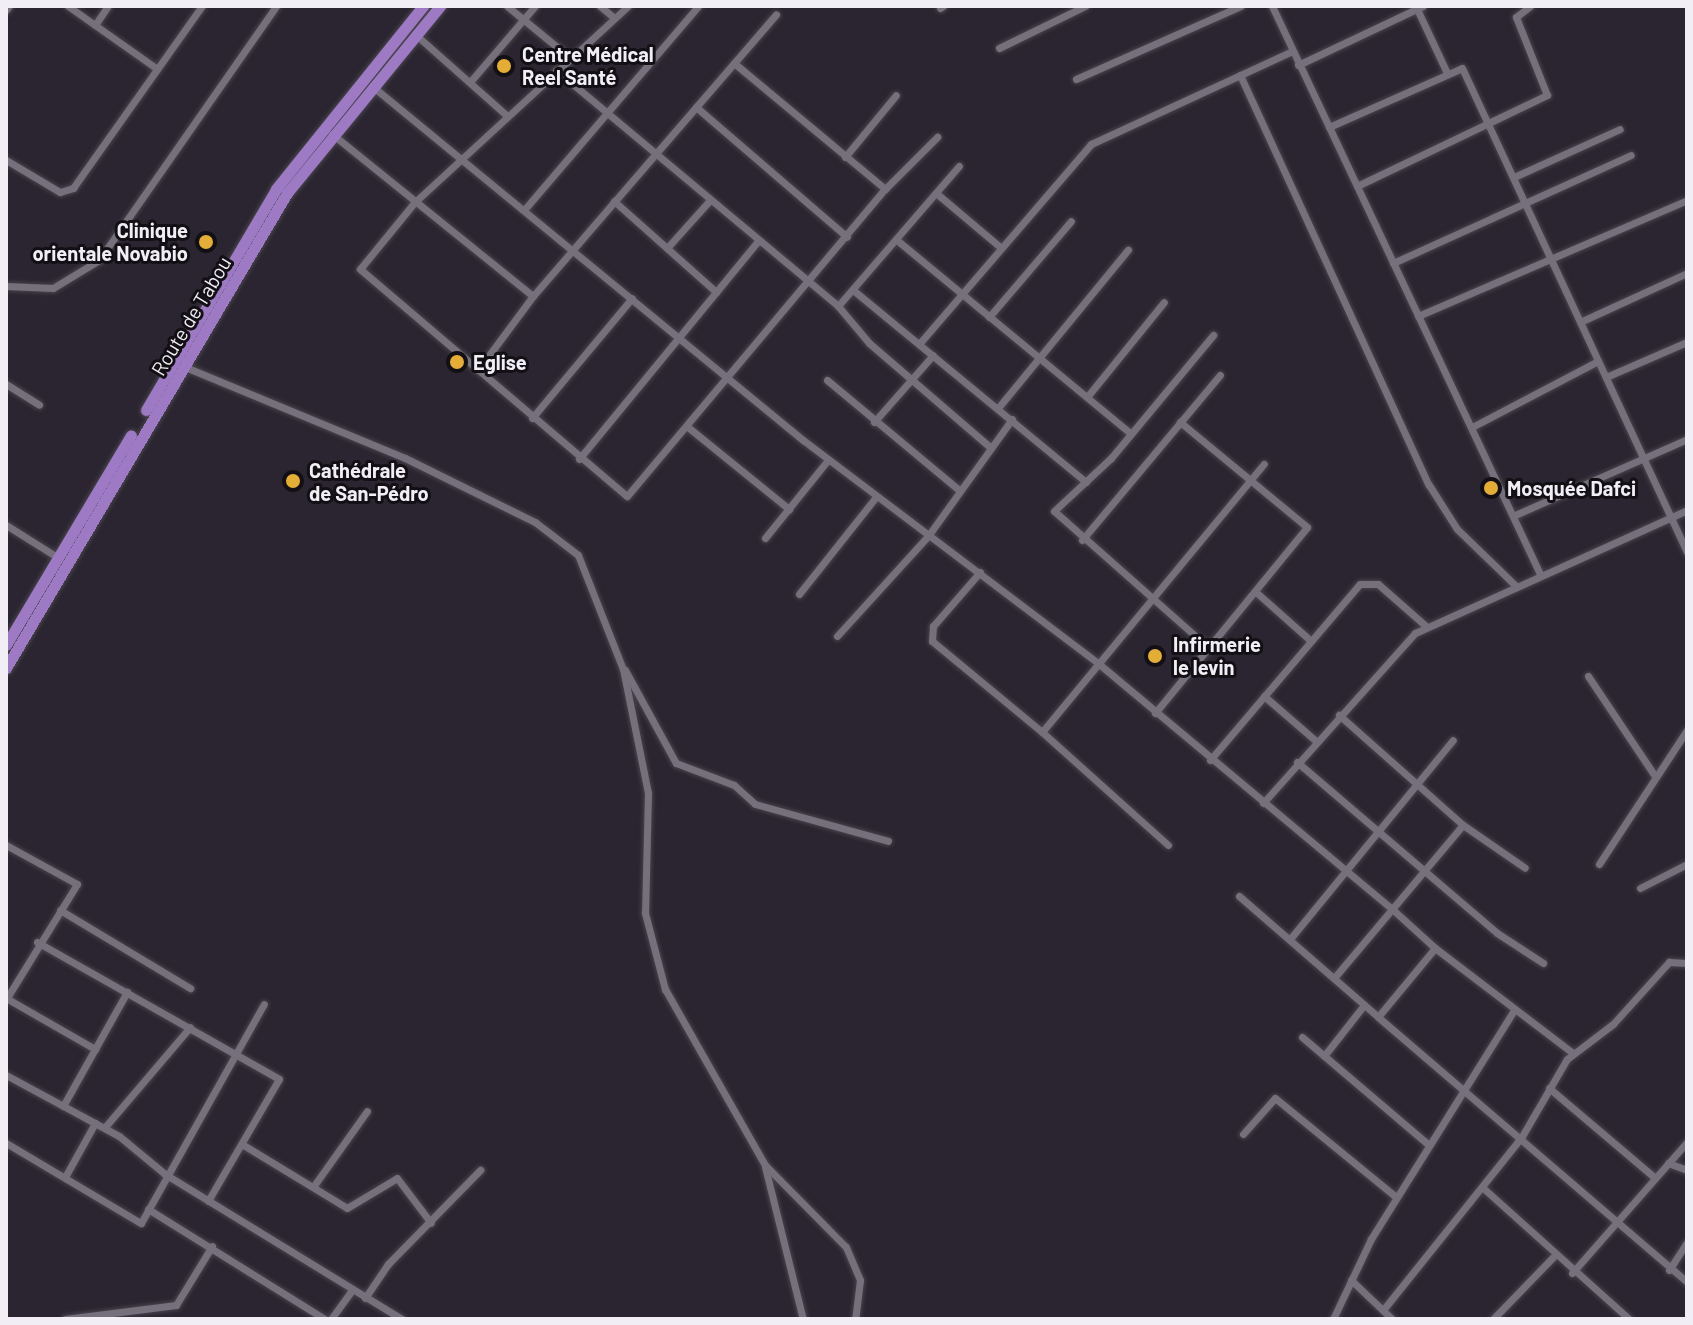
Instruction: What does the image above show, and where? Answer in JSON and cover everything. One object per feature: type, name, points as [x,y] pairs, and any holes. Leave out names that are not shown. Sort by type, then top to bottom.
[{"type":"main road","name":"Route de Tabou","points":[[6,645],[276,189],[423,6]]},
{"type":"main road","name":"Route de Tabou","points":[[6,668],[183,366],[332,133],[440,6]]},
{"type":"street","points":[[68,6],[156,68]]},
{"type":"street","points":[[95,25],[108,6]]},
{"type":"street","points":[[6,160],[60,192],[73,188],[202,6]]},
{"type":"street","points":[[6,286],[53,288],[99,260],[276,6]]},
{"type":"street","points":[[507,6],[569,57]]},
{"type":"street","points":[[470,82],[535,6]]},
{"type":"street","points":[[600,6],[613,17]]},
{"type":"street","points":[[628,6],[569,57],[414,203],[360,269],[579,459],[631,497],[885,189],[937,137]]},
{"type":"street","points":[[524,210],[698,6]]},
{"type":"street","points":[[999,48],[1085,6]]},
{"type":"street","points":[[1076,79],[1241,6]]},
{"type":"street","points":[[1272,6],[1515,515],[1541,576]]},
{"type":"street","points":[[1357,186],[1547,95],[1516,17],[1530,6]]},
{"type":"street","points":[[1298,65],[1420,8],[1447,73]]},
{"type":"street","points":[[478,370],[533,296],[776,14]]},
{"type":"street","points":[[414,34],[506,115]]},
{"type":"street","points":[[919,344],[958,293],[1091,144],[1292,51]]},
{"type":"street","points":[[734,63],[885,189]]},
{"type":"street","points":[[1329,127],[1462,68],[1687,552]]},
{"type":"street","points":[[556,70],[838,306],[912,379],[991,448]]},
{"type":"street","points":[[1240,75],[1429,485],[1457,529],[1517,587]]},
{"type":"street","points":[[371,85],[828,460],[1099,664],[1210,760],[1345,868],[1435,948],[1573,1053]]},
{"type":"street","points":[[845,157],[896,95]]},
{"type":"street","points":[[696,107],[847,237]]},
{"type":"street","points":[[1514,177],[1620,129]]},
{"type":"street","points":[[332,133],[414,203],[533,296]]},
{"type":"street","points":[[1393,263],[1527,205],[1631,155]]},
{"type":"street","points":[[838,306],[898,241],[959,166]]},
{"type":"street","points":[[936,193],[999,246]]},
{"type":"street","points":[[667,248],[710,200]]},
{"type":"street","points":[[1418,316],[1687,200]]},
{"type":"street","points":[[614,201],[716,292]]},
{"type":"street","points":[[989,317],[1071,221]]},
{"type":"street","points":[[579,459],[758,241]]},
{"type":"street","points":[[898,241],[1130,433]]},
{"type":"street","points":[[998,408],[1128,250]]},
{"type":"street","points":[[1580,322],[1687,273]]},
{"type":"street","points":[[853,290],[1086,482]]},
{"type":"street","points":[[532,418],[632,298]]},
{"type":"street","points":[[1087,397],[1164,302]]},
{"type":"street","points":[[1210,649],[1082,540],[1054,511],[1086,482],[1213,335]]},
{"type":"street","points":[[1606,377],[1687,342]]},
{"type":"street","points":[[874,422],[933,355]]},
{"type":"street","points":[[1472,427],[1598,361]]},
{"type":"street","points":[[183,366],[323,421],[535,522],[578,555],[623,669],[676,763],[734,785],[755,804],[888,841]]},
{"type":"street","points":[[1082,540],[1220,375]]},
{"type":"street","points":[[827,380],[960,491]]},
{"type":"street","points":[[6,384],[39,405]]},
{"type":"street","points":[[837,636],[928,536],[1012,419]]},
{"type":"street","points":[[1155,713],[1257,593],[1307,527],[1180,422]]},
{"type":"street","points":[[689,428],[789,509]]},
{"type":"street","points":[[1515,515],[1687,439]]},
{"type":"street","points":[[765,538],[828,460]]},
{"type":"street","points":[[1042,732],[1264,464]]},
{"type":"street","points":[[799,594],[876,497]]},
{"type":"street","points":[[1263,803],[1398,646],[1427,627],[1687,510]]},
{"type":"street","points":[[6,525],[57,557]]},
{"type":"street","points":[[980,572],[933,626],[932,641],[1042,732],[1168,845]]},
{"type":"street","points":[[1210,760],[1311,641],[1369,580],[1427,627]]},
{"type":"street","points":[[1257,593],[1311,641]]},
{"type":"street","points":[[623,669],[648,793],[651,945],[684,1029],[765,1165],[846,1247],[860,1280],[855,1319]]},
{"type":"street","points":[[1588,676],[1655,776]]},
{"type":"street","points":[[1264,696],[1316,741]]},
{"type":"street","points":[[1339,715],[1463,825],[1525,868]]},
{"type":"street","points":[[1599,864],[1687,730]]},
{"type":"street","points":[[1290,939],[1416,781],[1453,740]]},
{"type":"street","points":[[1297,762],[1376,831],[1543,963]]},
{"type":"street","points":[[1334,978],[1463,825]]},
{"type":"street","points":[[6,845],[77,884],[37,942],[6,998],[95,1049]]},
{"type":"street","points":[[1640,888],[1687,864]]},
{"type":"street","points":[[1239,896],[1521,1138],[1669,1270],[1687,1282]]},
{"type":"street","points":[[60,910],[190,988]]},
{"type":"street","points":[[37,942],[190,1027],[281,1082],[245,1146],[208,1201]]},
{"type":"street","points":[[1378,1017],[1435,948]]},
{"type":"street","points":[[1383,1310],[1521,1138],[1573,1053],[1613,1024],[1669,962],[1687,963]]},
{"type":"street","points":[[63,1106],[127,992]]},
{"type":"street","points":[[6,1143],[139,1223],[233,1053],[264,1004]]},
{"type":"street","points":[[1324,1056],[1364,1005]]},
{"type":"street","points":[[1333,1319],[1396,1197],[1514,1010]]},
{"type":"street","points":[[105,1127],[190,1027]]},
{"type":"street","points":[[1302,1037],[1429,1145]]},
{"type":"street","points":[[6,1075],[105,1127],[165,1174],[401,1319]]},
{"type":"street","points":[[1549,1088],[1654,1177]]},
{"type":"street","points":[[1243,1134],[1275,1098],[1396,1197]]},
{"type":"street","points":[[313,1187],[367,1111]]},
{"type":"street","points":[[65,1177],[95,1123]]},
{"type":"street","points":[[1572,1273],[1687,1142]]},
{"type":"street","points":[[245,1146],[354,1209],[397,1178],[431,1223]]},
{"type":"street","points":[[1668,1163],[1687,1170]]},
{"type":"street","points":[[765,1165],[803,1319]]},
{"type":"street","points":[[365,1298],[480,1170]]},
{"type":"street","points":[[1482,1187],[1553,1257],[1629,1319]]},
{"type":"street","points":[[148,1209],[328,1319],[352,1290]]},
{"type":"street","points":[[1669,1270],[1687,1242]]},
{"type":"street","points":[[65,1319],[133,1316],[181,1302],[212,1246]]},
{"type":"street","points":[[1493,1319],[1553,1257]]},
{"type":"street","points":[[1351,1280],[1392,1319]]},
{"type":"place","name":"Centre Médical Reel Santé","points":[[504,66]]},
{"type":"place","name":"Clinique orientale Novabio","points":[[206,242]]},
{"type":"place","name":"Eglise","points":[[457,362]]},
{"type":"place","name":"Cathédrale de San-Pédro","points":[[293,481]]},
{"type":"place","name":"Mosquée Dafci","points":[[1491,488]]},
{"type":"place","name":"Infirmerie le levin","points":[[1155,656]]}]
